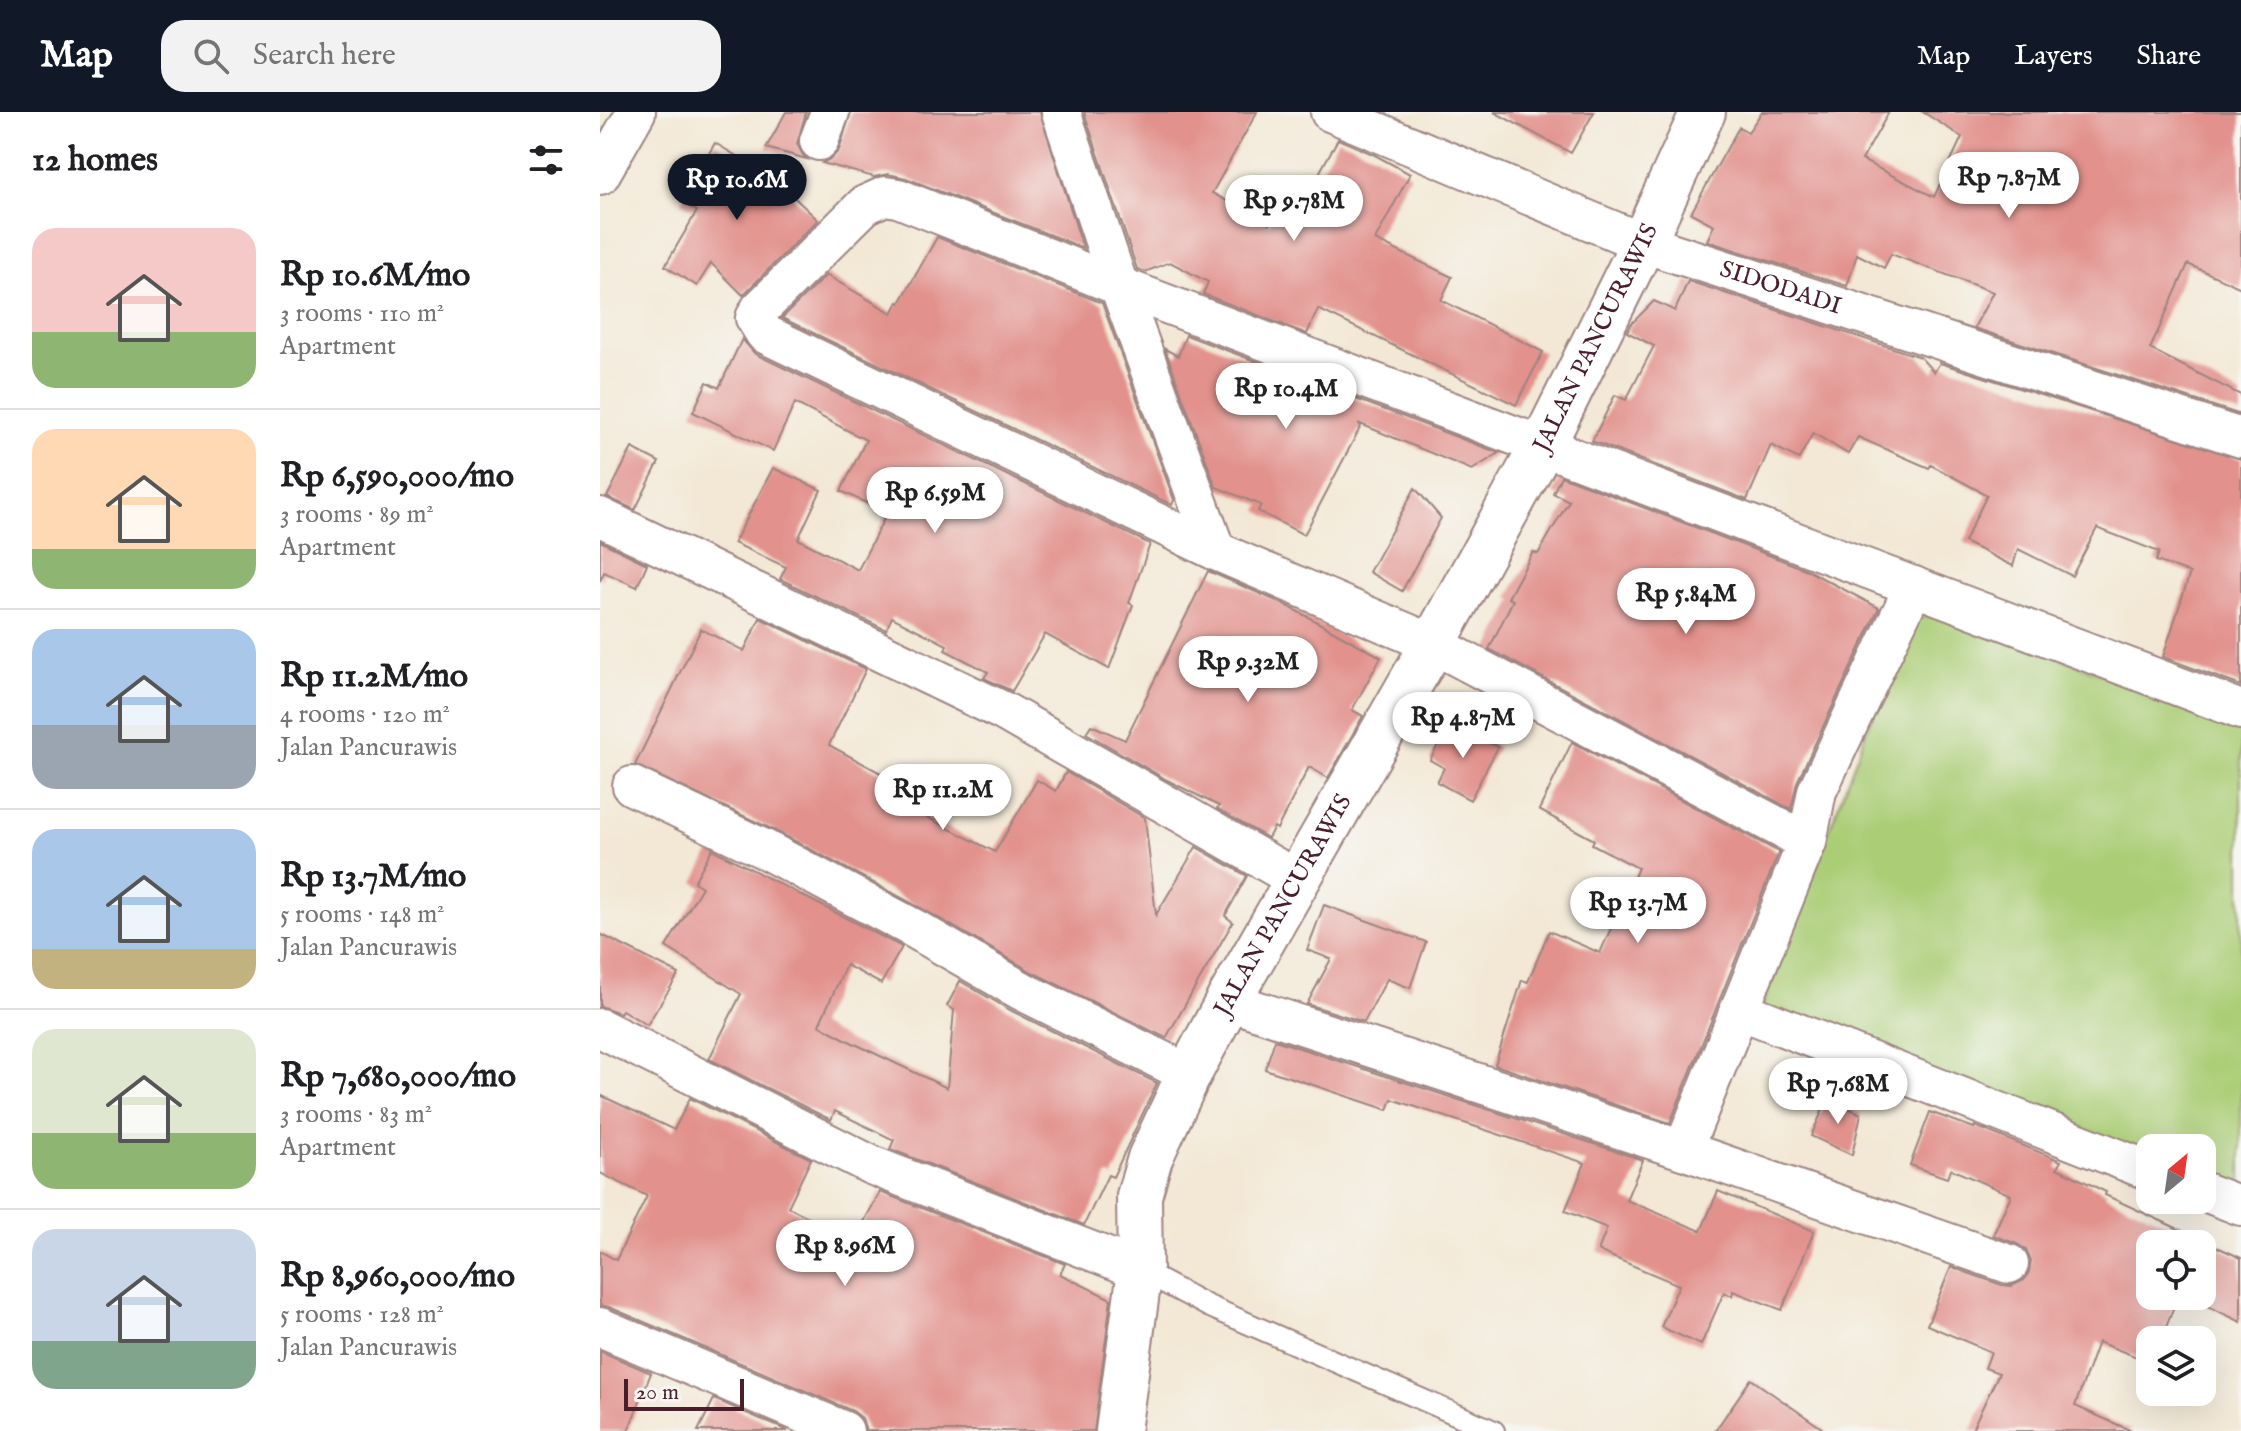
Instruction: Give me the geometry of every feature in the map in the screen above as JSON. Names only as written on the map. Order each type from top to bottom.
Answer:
[{"type":"street","points":[[600,175],[636,112]]},
{"type":"street","points":[[1061,112],[1119,286],[1216,551]]},
{"type":"street","name":"SIDODADI","points":[[1330,112],[1643,243],[2241,438]]},
{"type":"street","name":"JALAN PANCURAWIS","points":[[1118,1431],[1140,1270],[1139,1196],[1150,1158],[1189,1074],[1228,1001],[1542,447],[1643,243],[1703,112]]},
{"type":"street","points":[[1807,842],[1433,644],[1216,551],[765,334],[755,318],[760,309],[865,205],[885,196],[898,198],[1119,286],[2241,710]]},
{"type":"street","points":[[600,517],[1003,711],[1296,879]]},
{"type":"street","points":[[1683,1150],[1807,842],[1817,791],[1914,586]]},
{"type":"street","points":[[632,786],[766,850],[913,928],[1022,991],[1189,1074]]},
{"type":"street","points":[[1228,1001],[1683,1150],[2009,1264]]},
{"type":"street","points":[[1740,1010],[2136,1166]]},
{"type":"street","points":[[600,1028],[677,1064],[871,1165],[1140,1270]]},
{"type":"street","points":[[2216,1196],[2241,1206]]},
{"type":"street","points":[[600,1327],[844,1431]]},
{"type":"lane","points":[[1140,1270],[1208,1306],[1494,1431]]},
{"type":"green space","points":[[1951,615],[2241,729],[2241,1216],[2216,1206],[2216,1134],[2136,1134],[2136,1174],[1756,1024],[1901,639],[1921,617]]},
{"type":"building","points":[[786,112],[806,112],[797,144],[807,159],[766,148]]},
{"type":"building","points":[[851,112],[1040,112],[1083,248],[906,178],[888,174],[874,177],[822,163],[839,150]]},
{"type":"building","points":[[1084,112],[1257,112],[1212,193],[1269,224],[1274,215],[1291,224],[1338,139],[1410,174],[1375,240],[1452,277],[1441,300],[1543,352],[1516,405],[1318,309],[1307,334],[1203,294],[1208,282],[1170,262],[1145,272],[1137,269]]},
{"type":"building","points":[[1494,112],[1594,112],[1571,153]]},
{"type":"building","points":[[1762,112],[1889,112],[1862,160],[1934,197],[1962,137],[1923,112],[2241,112],[2241,288],[2188,264],[2150,349],[2241,395],[2241,415],[1974,328],[1993,292],[1891,254],[1884,268],[1857,254],[1847,286],[1707,241],[1714,225],[1691,213],[1739,127],[1748,132]]},
{"type":"building","points":[[715,143],[755,167],[757,162],[818,220],[743,295],[711,263],[697,286],[665,266],[697,211],[681,202]]},
{"type":"building","points":[[937,237],[1102,303],[1174,500],[1172,505],[782,318],[826,275],[892,313]]},
{"type":"building","points":[[1688,281],[1920,357],[1934,372],[1940,363],[2241,459],[2241,686],[2163,657],[2190,573],[2156,561],[2159,552],[2097,528],[2072,576],[2018,549],[2013,566],[1964,542],[1987,495],[1931,465],[1929,468],[1858,437],[1848,454],[1813,433],[1799,459],[1771,445],[1747,500],[1592,441],[1615,395],[1626,400],[1654,346],[1627,332],[1631,324],[1654,301],[1675,311]]},
{"type":"building","points":[[1186,335],[1499,453],[1472,470],[1358,423],[1361,426],[1304,535],[1258,511],[1261,505],[1216,487],[1165,349],[1178,356]]},
{"type":"building","points":[[742,339],[755,354],[1150,544],[1129,603],[1133,605],[1109,669],[1045,634],[1012,691],[984,678],[988,672],[945,650],[947,645],[892,617],[886,630],[780,579],[786,567],[734,543],[773,468],[821,490],[798,539],[858,570],[887,513],[841,491],[866,440],[795,403],[773,451],[693,412],[707,382],[719,388]]},
{"type":"building","points":[[632,448],[659,462],[635,510],[607,497]]},
{"type":"building","points":[[1561,476],[1805,569],[1879,608],[1797,782],[1791,809],[1489,649],[1513,600],[1508,598],[1533,552],[1538,554],[1569,501],[1553,493]]},
{"type":"building","points":[[1415,488],[1441,518],[1402,591],[1369,572]]},
{"type":"building","points":[[600,541],[647,564],[637,587],[604,572],[600,581]]},
{"type":"building","points":[[1208,571],[1286,605],[1381,657],[1352,710],[1363,716],[1328,778],[1309,767],[1277,829],[1274,827],[1268,838],[1217,809],[1219,806],[1086,733],[1091,725],[1125,740]]},
{"type":"building","points":[[760,618],[866,669],[829,745],[888,777],[879,793],[995,852],[1037,780],[1056,791],[1066,772],[1145,818],[1156,915],[1196,847],[1247,876],[1225,916],[1233,922],[1166,1038],[1032,972],[923,909],[776,831],[635,765],[701,629],[744,651]]},
{"type":"building","points":[[1450,722],[1498,747],[1470,800],[1437,782],[1444,768],[1430,760]]},
{"type":"building","points":[[1572,742],[1779,852],[1670,1123],[1495,1065],[1522,980],[1528,982],[1549,931],[1600,953],[1638,868],[1592,844],[1594,840],[1539,810]]},
{"type":"building","points":[[712,849],[902,947],[881,984],[846,965],[819,1025],[849,1041],[947,1088],[954,1010],[947,1006],[960,981],[1012,1011],[1157,1083],[1113,1177],[1108,1175],[1084,1225],[890,1149],[894,1140],[835,1111],[831,1120],[709,1059],[741,994],[666,947],[702,887],[694,882]]},
{"type":"building","points":[[1324,905],[1426,942],[1410,988],[1387,979],[1364,1022],[1307,1004],[1331,959],[1307,950]]},
{"type":"building","points":[[600,934],[679,974],[647,1025],[622,1010],[620,1013],[600,1006]]},
{"type":"building","points":[[1275,1040],[1643,1160],[1626,1200],[1701,1231],[1718,1191],[1814,1231],[1782,1310],[1733,1291],[1732,1296],[1724,1292],[1701,1345],[1661,1327],[1679,1285],[1598,1251],[1607,1228],[1565,1211],[1585,1163],[1392,1099],[1388,1110],[1265,1069]]},
{"type":"building","points":[[600,1095],[674,1130],[690,1098],[811,1159],[788,1207],[854,1240],[880,1192],[1065,1264],[1060,1274],[1111,1299],[1094,1431],[866,1431],[862,1418],[853,1411],[600,1305],[600,1251],[616,1260],[647,1196],[600,1173]]},
{"type":"building","points":[[1828,1098],[1861,1114],[1852,1155],[1811,1136]]},
{"type":"building","points":[[1930,1112],[1975,1126],[2061,1161],[2057,1168],[2136,1209],[2136,1214],[2146,1214],[2181,1230],[2136,1230],[2136,1310],[2173,1310],[2166,1326],[2136,1326],[2136,1357],[2098,1342],[2075,1406],[2132,1431],[1971,1431],[1999,1373],[1985,1368],[1991,1352],[1927,1325],[1951,1267],[2012,1286],[2024,1280],[2031,1261],[2026,1250],[1993,1235],[2011,1195],[1951,1169],[1947,1178],[1910,1165]]},
{"type":"building","points":[[2216,1246],[2241,1258],[2241,1322],[2216,1310]]},
{"type":"building","points":[[600,1351],[651,1373],[628,1431],[600,1431]]},
{"type":"building","points":[[1751,1379],[1826,1431],[1715,1431]]},
{"type":"building","points":[[714,1399],[788,1431],[698,1431]]}]
